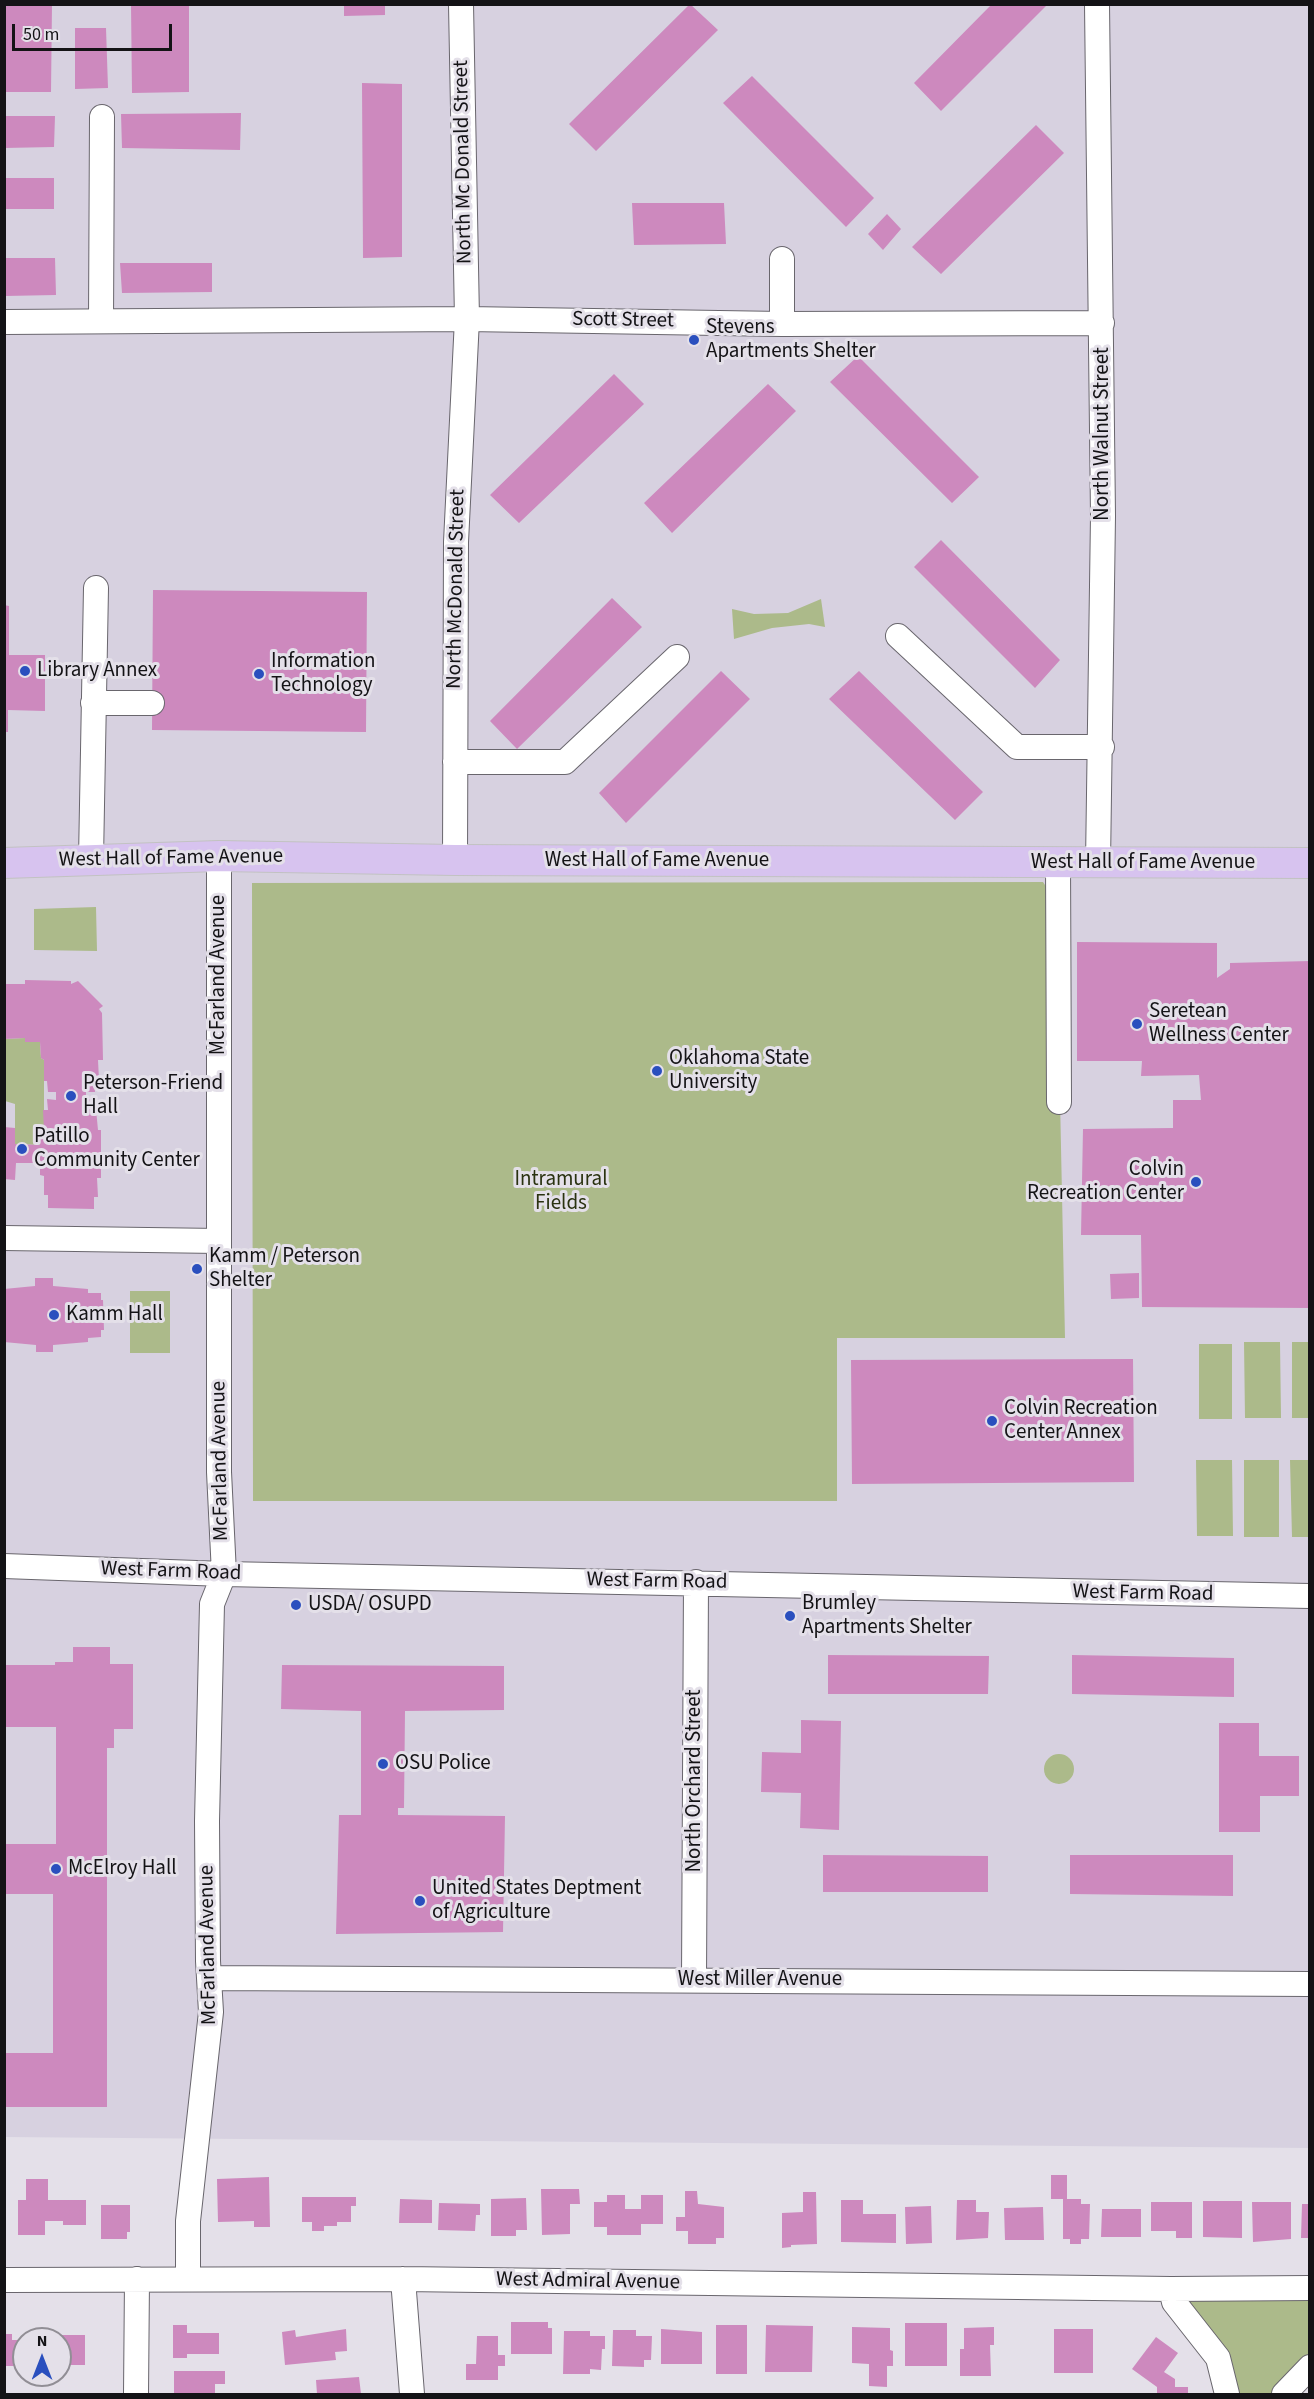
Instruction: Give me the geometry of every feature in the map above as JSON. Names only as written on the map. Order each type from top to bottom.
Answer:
[{"type":"main road","name":"West Hall of Fame Avenue","points":[[4,863],[219,856],[455,860],[1310,863]]},
{"type":"street","name":"North Mc Donald Street","points":[[461,4],[467,319]]},
{"type":"street","name":"North Walnut Street","points":[[1097,4],[1102,323],[1102,747],[1098,863]]},
{"type":"street","points":[[101,321],[102,117]]},
{"type":"street","points":[[782,259],[782,324]]},
{"type":"street","name":"Scott Street","points":[[4,322],[467,319],[782,324],[1102,323]]},
{"type":"street","name":"North McDonald Street","points":[[455,860],[456,542],[467,319]]},
{"type":"street","points":[[91,859],[96,588]]},
{"type":"street","points":[[898,636],[1017,747],[1102,747]]},
{"type":"street","points":[[455,762],[565,762],[677,657]]},
{"type":"street","points":[[93,703],[152,703]]},
{"type":"street","name":"McFarland Avenue","points":[[188,2279],[188,2221],[207,2068],[211,1978],[208,1961],[207,1821],[212,1604],[224,1574],[219,1472],[219,856]]},
{"type":"street","points":[[1058,862],[1059,1102]]},
{"type":"street","points":[[4,1238],[219,1241]]},
{"type":"street","name":"West Farm Road","points":[[4,1566],[224,1574],[1310,1596]]},
{"type":"street","name":"North Orchard Street","points":[[693,1979],[696,1582]]},
{"type":"street","name":"West Miller Avenue","points":[[211,1978],[1310,1984]]},
{"type":"street","points":[[136,2394],[137,2279]]},
{"type":"street","points":[[403,2279],[412,2394]]},
{"type":"street","name":"West Admiral Avenue","points":[[4,2280],[403,2279],[1171,2289],[1310,2288]]},
{"type":"street","points":[[1171,2289],[1174,2302],[1218,2358],[1227,2394]]},
{"type":"street","points":[[1284,2394],[1310,2367]]},
{"type":"shaded area","name":"Oklahoma State University","points":[[5,5],[1309,5],[1309,2148],[5,2137]]},
{"type":"green space","points":[[821,599],[825,627],[809,624],[772,628],[734,639],[732,609],[754,614],[788,613]]},
{"type":"green space","name":"Intramural Fields","points":[[1043,882],[1056,908],[1065,1338],[837,1338],[837,1501],[253,1501],[252,883]]},
{"type":"green space","points":[[96,907],[97,951],[34,950],[34,909]]},
{"type":"green space","points":[[25,1038],[25,1042],[40,1042],[41,1058],[44,1060],[44,1130],[40,1130],[40,1145],[15,1144],[15,1104],[5,1101],[4,1039]]},
{"type":"green space","points":[[130,1291],[170,1291],[170,1353],[130,1353]]},
{"type":"green space","points":[[1244,1342],[1280,1342],[1281,1418],[1245,1418]]},
{"type":"green space","points":[[1292,1342],[1309,1342],[1309,1418],[1292,1418]]},
{"type":"green space","points":[[1199,1344],[1232,1344],[1232,1419],[1199,1419]]},
{"type":"green space","points":[[1196,1460],[1232,1460],[1233,1536],[1197,1536]]},
{"type":"green space","points":[[1244,1460],[1279,1460],[1279,1537],[1244,1537]]},
{"type":"green space","points":[[1290,1460],[1309,1460],[1309,1537],[1292,1537]]},
{"type":"green space","points":[[1059,1754],[1065,1755],[1073,1763],[1073,1775],[1065,1783],[1059,1784],[1053,1783],[1045,1775],[1044,1769],[1045,1763],[1053,1755]]},
{"type":"green space","points":[[1309,2288],[1309,2367],[1284,2394],[1227,2394],[1174,2302]]},
{"type":"building","points":[[4,4],[52,4],[51,92],[4,92]]},
{"type":"building","points":[[131,4],[189,4],[189,92],[132,93]]},
{"type":"building","points":[[344,4],[385,4],[385,15],[344,16]]},
{"type":"building","points":[[690,4],[718,30],[596,151],[569,124]]},
{"type":"building","points":[[992,4],[1048,4],[941,111],[914,83]]},
{"type":"building","points":[[75,28],[106,28],[108,88],[75,89]]},
{"type":"building","points":[[752,76],[874,198],[846,227],[723,103]]},
{"type":"building","points":[[362,83],[402,84],[402,257],[363,258]]},
{"type":"building","points":[[241,113],[240,150],[122,148],[121,114]]},
{"type":"building","points":[[4,116],[55,116],[54,147],[4,148]]},
{"type":"building","points":[[1036,125],[1064,153],[941,274],[912,247]]},
{"type":"building","points":[[4,178],[54,178],[54,209],[4,209]]},
{"type":"building","points":[[632,203],[724,203],[726,244],[634,245]]},
{"type":"building","points":[[887,214],[901,229],[883,250],[868,234]]},
{"type":"building","points":[[5,258],[55,258],[56,295],[5,296]]},
{"type":"building","points":[[120,263],[212,263],[212,292],[122,293]]},
{"type":"building","points":[[858,356],[979,477],[952,503],[830,382]]},
{"type":"building","points":[[614,374],[644,404],[519,523],[490,495]]},
{"type":"building","points":[[768,384],[796,411],[672,533],[644,503]]},
{"type":"building","points":[[941,540],[1060,660],[1035,688],[914,567]]},
{"type":"building","name":"Information Technology","points":[[153,590],[367,592],[366,732],[152,730]]},
{"type":"building","points":[[612,598],[642,627],[517,749],[490,721]]},
{"type":"building","name":"Library Annex","points":[[4,605],[9,606],[9,655],[45,655],[45,711],[8,710],[8,732],[4,732]]},
{"type":"building","points":[[721,671],[750,699],[626,823],[599,793]]},
{"type":"building","points":[[859,671],[983,792],[955,820],[829,699]]},
{"type":"building","name":"Colvin Recreation Center","points":[[1077,942],[1217,943],[1217,978],[1230,969],[1230,963],[1310,961],[1310,1308],[1142,1307],[1141,1235],[1081,1235],[1083,1129],[1173,1128],[1173,1100],[1201,1100],[1199,1075],[1141,1076],[1142,1061],[1077,1061]]},
{"type":"building","name":"Peterson-Friend Hall","points":[[25,980],[71,981],[71,984],[78,981],[103,1006],[99,1009],[102,1013],[103,1060],[98,1060],[99,1080],[94,1080],[95,1092],[86,1092],[86,1099],[95,1099],[98,1130],[101,1130],[101,1178],[97,1178],[98,1197],[94,1197],[94,1209],[48,1208],[48,1195],[44,1195],[44,1176],[40,1175],[40,1163],[16,1163],[15,1180],[4,1179],[4,1127],[15,1128],[15,1144],[40,1145],[40,1130],[44,1130],[43,1110],[48,1110],[47,1099],[56,1100],[56,1092],[48,1092],[47,1081],[44,1081],[44,1060],[41,1058],[40,1042],[25,1042],[25,1038],[4,1039],[6,984],[25,984]]},
{"type":"building","points":[[1139,1273],[1139,1298],[1111,1299],[1110,1274]]},
{"type":"building","name":"Kamm Hall","points":[[35,1278],[53,1278],[53,1286],[88,1289],[88,1293],[101,1293],[104,1330],[101,1330],[101,1337],[88,1338],[88,1342],[53,1345],[53,1352],[36,1352],[36,1345],[4,1342],[4,1289],[35,1286]]},
{"type":"building","name":"Colvin Recreation Center Annex","points":[[1133,1359],[1134,1482],[852,1484],[851,1360]]},
{"type":"building","name":"McElroy Hall","points":[[73,1647],[110,1647],[110,1664],[133,1664],[133,1729],[114,1729],[114,1748],[107,1748],[107,2107],[4,2107],[4,2053],[53,2053],[53,1894],[4,1894],[4,1844],[56,1844],[56,1727],[4,1727],[4,1665],[55,1665],[55,1662],[73,1662]]},
{"type":"building","points":[[828,1655],[989,1656],[988,1694],[828,1694]]},
{"type":"building","points":[[1072,1655],[1234,1658],[1234,1697],[1072,1694]]},
{"type":"building","points":[[282,1665],[504,1666],[504,1710],[405,1711],[404,1808],[398,1808],[398,1815],[505,1816],[503,1932],[336,1934],[339,1815],[361,1815],[361,1711],[281,1709]]},
{"type":"building","points":[[801,1720],[841,1721],[839,1830],[800,1828],[801,1793],[761,1792],[762,1752],[801,1753]]},
{"type":"building","points":[[1219,1723],[1259,1723],[1259,1756],[1299,1756],[1299,1796],[1260,1796],[1260,1832],[1219,1832]]},
{"type":"building","points":[[823,1855],[988,1856],[988,1892],[823,1892]]},
{"type":"building","points":[[1070,1855],[1233,1855],[1233,1896],[1070,1894]]},
{"type":"building","points":[[1051,2175],[1067,2175],[1067,2199],[1081,2199],[1081,2204],[1090,2204],[1089,2239],[1081,2239],[1081,2244],[1070,2244],[1070,2239],[1063,2239],[1063,2199],[1051,2199]]},
{"type":"building","points":[[269,2177],[270,2227],[254,2227],[254,2221],[218,2222],[217,2179]]},
{"type":"building","points":[[26,2179],[48,2179],[48,2200],[86,2200],[86,2225],[63,2225],[63,2221],[45,2221],[45,2235],[18,2235],[18,2200],[26,2200]]},
{"type":"building","points":[[541,2189],[579,2189],[580,2204],[570,2204],[570,2234],[542,2235]]},
{"type":"building","points":[[685,2191],[697,2191],[698,2204],[724,2207],[724,2238],[716,2238],[716,2244],[688,2244],[688,2231],[676,2231],[676,2217],[685,2217]]},
{"type":"building","points":[[803,2192],[816,2192],[817,2244],[791,2245],[791,2247],[782,2248],[782,2213],[803,2212]]},
{"type":"building","points":[[607,2195],[625,2195],[625,2209],[641,2209],[641,2195],[663,2195],[663,2224],[641,2224],[641,2235],[607,2235],[607,2227],[594,2227],[594,2202],[607,2202]]},
{"type":"building","points":[[302,2197],[356,2197],[356,2206],[351,2206],[351,2222],[337,2222],[337,2226],[324,2226],[324,2231],[312,2231],[312,2222],[302,2222]]},
{"type":"building","points":[[526,2198],[527,2230],[516,2230],[516,2236],[491,2236],[491,2199]]},
{"type":"building","points":[[400,2199],[432,2200],[432,2223],[399,2223]]},
{"type":"building","points":[[841,2200],[863,2200],[863,2214],[896,2214],[896,2243],[841,2242]]},
{"type":"building","points":[[957,2200],[976,2200],[976,2212],[989,2212],[988,2238],[956,2240]]},
{"type":"building","points":[[1203,2201],[1242,2201],[1242,2238],[1203,2237]]},
{"type":"building","points":[[1151,2202],[1192,2202],[1192,2238],[1176,2238],[1176,2231],[1151,2231]]},
{"type":"building","points":[[1252,2202],[1291,2202],[1291,2239],[1253,2242]]},
{"type":"building","points":[[439,2203],[480,2204],[480,2215],[476,2215],[475,2231],[438,2230]]},
{"type":"building","points":[[1302,2204],[1310,2204],[1310,2238],[1301,2238]]},
{"type":"building","points":[[101,2205],[130,2205],[130,2232],[127,2232],[127,2239],[101,2239]]},
{"type":"building","points":[[931,2206],[932,2243],[906,2244],[905,2207]]},
{"type":"building","points":[[1043,2207],[1044,2240],[1005,2240],[1004,2208]]},
{"type":"building","points":[[1102,2209],[1141,2209],[1141,2237],[1101,2237]]},
{"type":"building","points":[[511,2322],[548,2322],[548,2328],[552,2328],[552,2354],[511,2354]]},
{"type":"building","points":[[905,2323],[947,2323],[947,2366],[905,2366]]},
{"type":"building","points":[[173,2325],[187,2325],[187,2333],[219,2333],[219,2354],[187,2354],[187,2358],[173,2358]]},
{"type":"building","points":[[716,2325],[747,2325],[747,2374],[716,2374]]},
{"type":"building","points":[[766,2325],[813,2326],[812,2372],[765,2372]]},
{"type":"building","points":[[852,2327],[890,2328],[893,2366],[887,2366],[887,2387],[869,2386],[869,2364],[852,2363]]},
{"type":"building","points":[[994,2327],[994,2345],[990,2345],[991,2376],[960,2376],[960,2349],[964,2349],[964,2328]]},
{"type":"building","points":[[346,2329],[347,2351],[335,2352],[336,2360],[285,2365],[282,2332],[295,2330],[296,2337]]},
{"type":"building","points":[[661,2329],[702,2332],[702,2364],[661,2364]]},
{"type":"building","points":[[1054,2329],[1093,2329],[1093,2373],[1054,2373]]},
{"type":"building","points":[[613,2330],[636,2330],[636,2336],[652,2336],[651,2360],[644,2360],[644,2367],[612,2366]]},
{"type":"building","points":[[564,2331],[590,2331],[590,2336],[605,2336],[601,2370],[590,2369],[590,2374],[563,2374]]},
{"type":"building","points":[[4,2334],[12,2334],[12,2366],[4,2366]]},
{"type":"building","points":[[72,2335],[85,2335],[85,2365],[72,2365]]},
{"type":"building","points":[[477,2336],[498,2336],[498,2355],[505,2355],[505,2366],[498,2366],[498,2380],[466,2380],[466,2364],[476,2364]]},
{"type":"building","points":[[1156,2337],[1178,2353],[1164,2372],[1175,2379],[1175,2387],[1188,2387],[1188,2394],[1157,2394],[1157,2387],[1132,2369]]},
{"type":"building","points":[[174,2371],[225,2371],[225,2384],[215,2384],[215,2394],[174,2394]]},
{"type":"building","points":[[359,2377],[361,2394],[317,2394],[316,2380]]},
{"type":"place","name":"Stevens Apartments Shelter","points":[[694,340]]},
{"type":"place","name":"Library Annex","points":[[25,671]]},
{"type":"place","name":"Information Technology","points":[[259,674]]},
{"type":"place","name":"Seretean Wellness Center","points":[[1137,1024]]},
{"type":"place","name":"Oklahoma State University","points":[[657,1071]]},
{"type":"place","name":"Peterson-Friend Hall","points":[[71,1096]]},
{"type":"place","name":"Patillo Community Center","points":[[22,1149]]},
{"type":"place","name":"Colvin Recreation Center","points":[[1196,1182]]},
{"type":"place","name":"Kamm / Peterson Shelter","points":[[197,1269]]},
{"type":"place","name":"Kamm Hall","points":[[54,1315]]},
{"type":"place","name":"Colvin Recreation Center Annex","points":[[992,1421]]},
{"type":"place","name":"USDA/ OSUPD","points":[[296,1605]]},
{"type":"place","name":"Brumley Apartments Shelter","points":[[790,1616]]},
{"type":"place","name":"OSU Police","points":[[383,1764]]},
{"type":"place","name":"McElroy Hall","points":[[56,1869]]},
{"type":"place","name":"United States Deptment of Agriculture","points":[[420,1901]]}]
